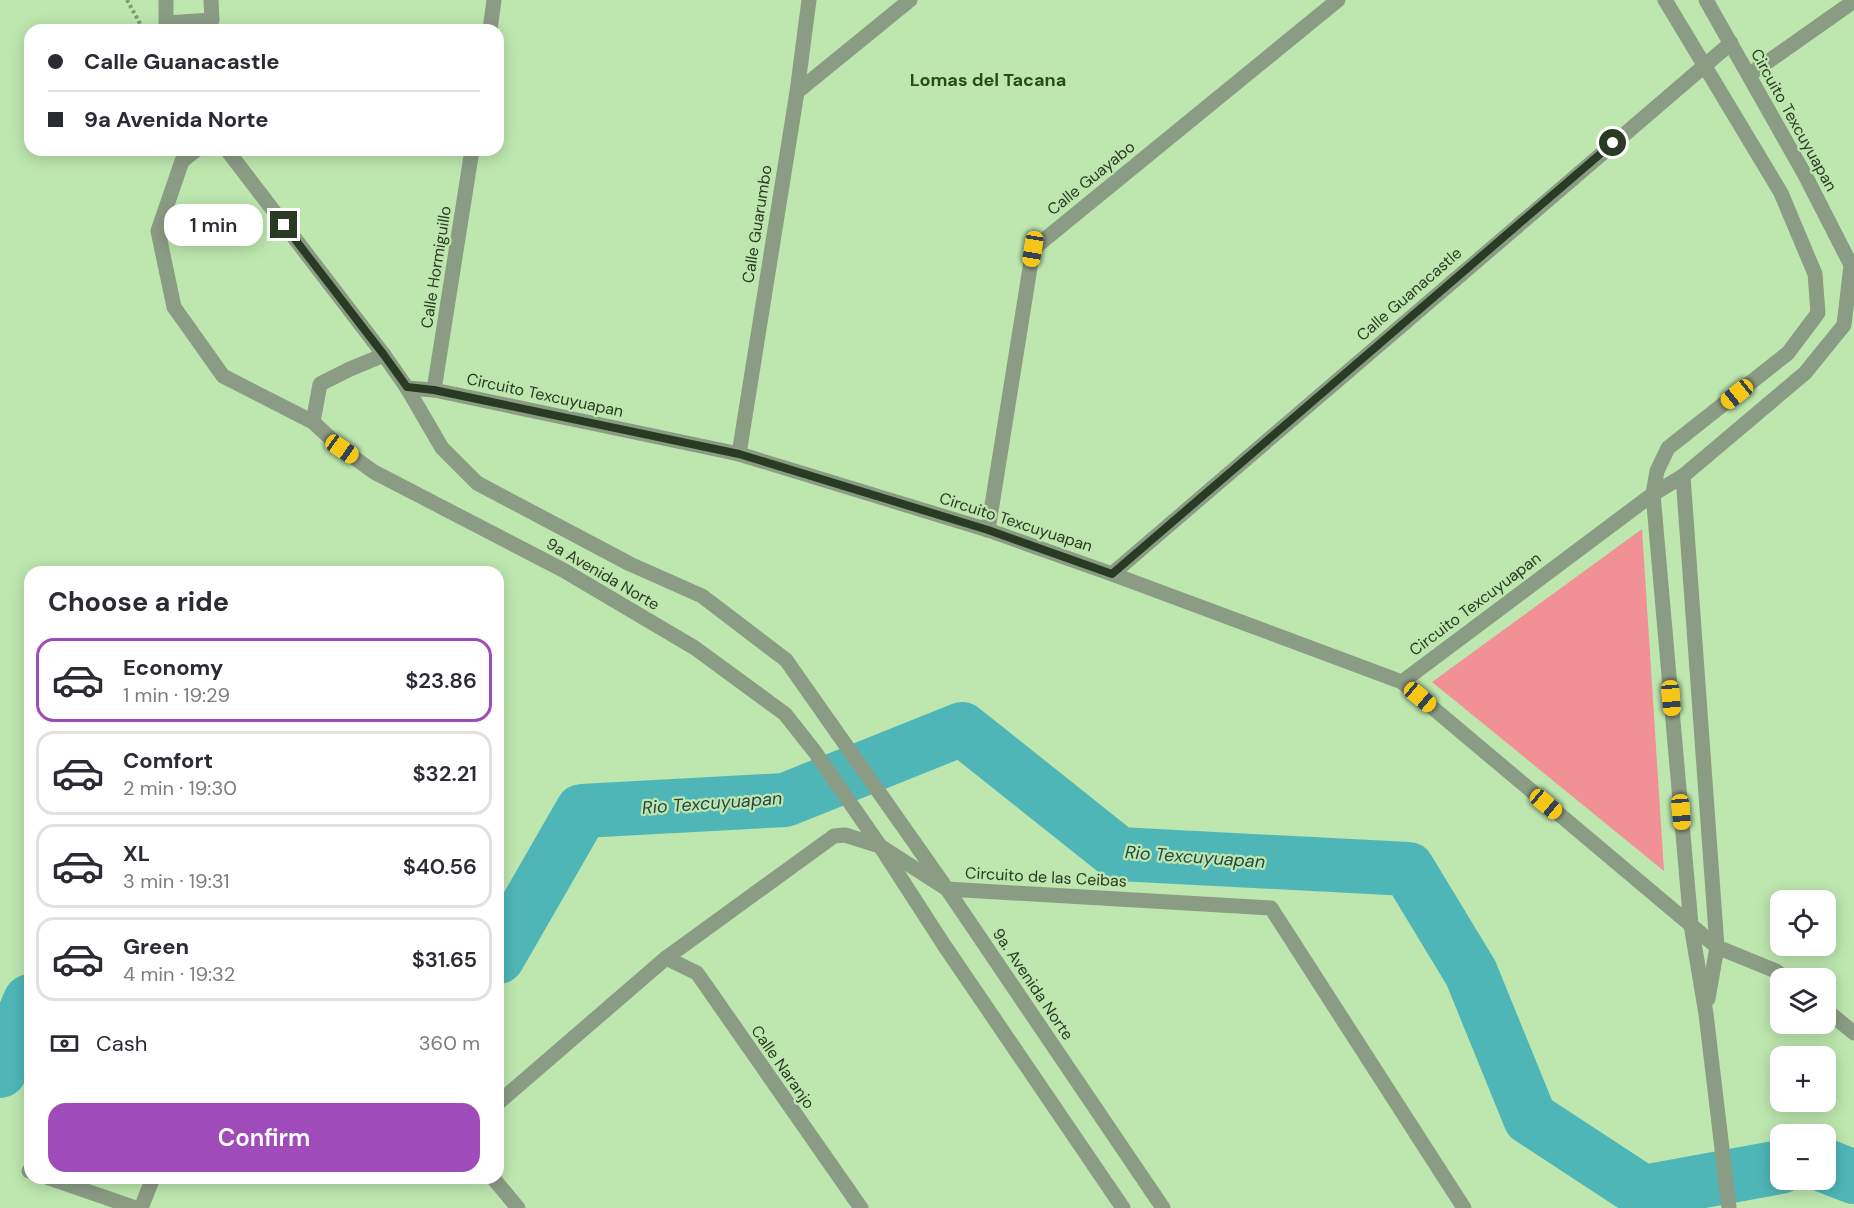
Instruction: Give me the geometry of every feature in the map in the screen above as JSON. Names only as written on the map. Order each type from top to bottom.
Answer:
[{"type":"street","points":[[166,0],[166,23],[212,20],[211,0]]},
{"type":"street","points":[[491,24],[494,0]]},
{"type":"street","name":"Calle Guarumbo","points":[[739,454],[797,92],[809,0]]},
{"type":"street","points":[[797,92],[910,0]]},
{"type":"street","name":"Calle Guayabo","points":[[988,530],[1033,249],[1338,0]]},
{"type":"street","points":[[1665,0],[1781,193],[1815,274],[1818,313],[1788,352],[1668,448],[1657,471],[1653,494],[1691,925],[1706,1014],[1729,1208]]},
{"type":"street","name":"Circuito Texcuyuapan","points":[[407,387],[434,390],[739,454],[988,530],[1402,682],[1653,494],[1683,476],[1805,374],[1844,325],[1852,266],[1805,175],[1706,0]]},
{"type":"street","points":[[1749,75],[1854,1]]},
{"type":"street","name":"Calle Guanacastle","points":[[1112,574],[1731,44]]},
{"type":"street","name":"9a Avenida Norte","points":[[188,156],[182,161],[158,231],[174,307],[223,376],[313,422],[342,449],[374,472],[563,570],[694,648],[785,714],[815,752],[880,846]]},
{"type":"street","name":"9a Avenida Norte","points":[[232,156],[384,355],[407,387],[442,448],[477,483],[630,564],[702,596],[786,660],[872,780]]},
{"type":"street","name":"Calle Hormiguillo","points":[[434,390],[471,156]]},
{"type":"street","points":[[313,422],[320,384],[384,355]]},
{"type":"street","points":[[1683,476],[1717,947],[1706,1014]]},
{"type":"street","points":[[1402,682],[1717,947],[1770,969]]},
{"type":"street","name":"9a. Avenida Norte","points":[[872,780],[1163,1208]]},
{"type":"street","name":"Circuito de las Ceibas","points":[[504,1098],[666,958],[834,836],[845,835],[880,846],[947,889],[1271,908],[1464,1208]]},
{"type":"street","points":[[880,846],[944,945],[1123,1208]]},
{"type":"street","name":"Calle Naranjo","points":[[666,958],[697,973],[861,1208]]},
{"type":"street","points":[[1836,1018],[1854,1033]]},
{"type":"street","points":[[66,1184],[136,1208]]},
{"type":"street","points":[[141,1208],[151,1184]]},
{"type":"street","points":[[498,1184],[518,1208]]},
{"type":"path","points":[[126,0],[140,24]]},
{"type":"shaded area","points":[[1642,529],[1664,871],[1432,682]]},
{"type":"waterway","name":"Rio Texcuyuapan","points":[[504,947],[582,811],[785,800],[962,729],[1119,854],[1408,869],[1471,973],[1530,1118],[1643,1192],[1770,1169]]},
{"type":"waterway","name":"Rio Texcuyuapan","points":[[0,1071],[24,1015]]},
{"type":"waterway","name":"Rio Texcuyuapan","points":[[1836,1170],[1854,1177]]},
{"type":"district","name":"Lomas del Tacana","points":[[988,80]]},
{"type":"route","points":[[284,225],[407,387],[434,390],[739,454],[988,530],[1112,574],[1613,143]]}]
